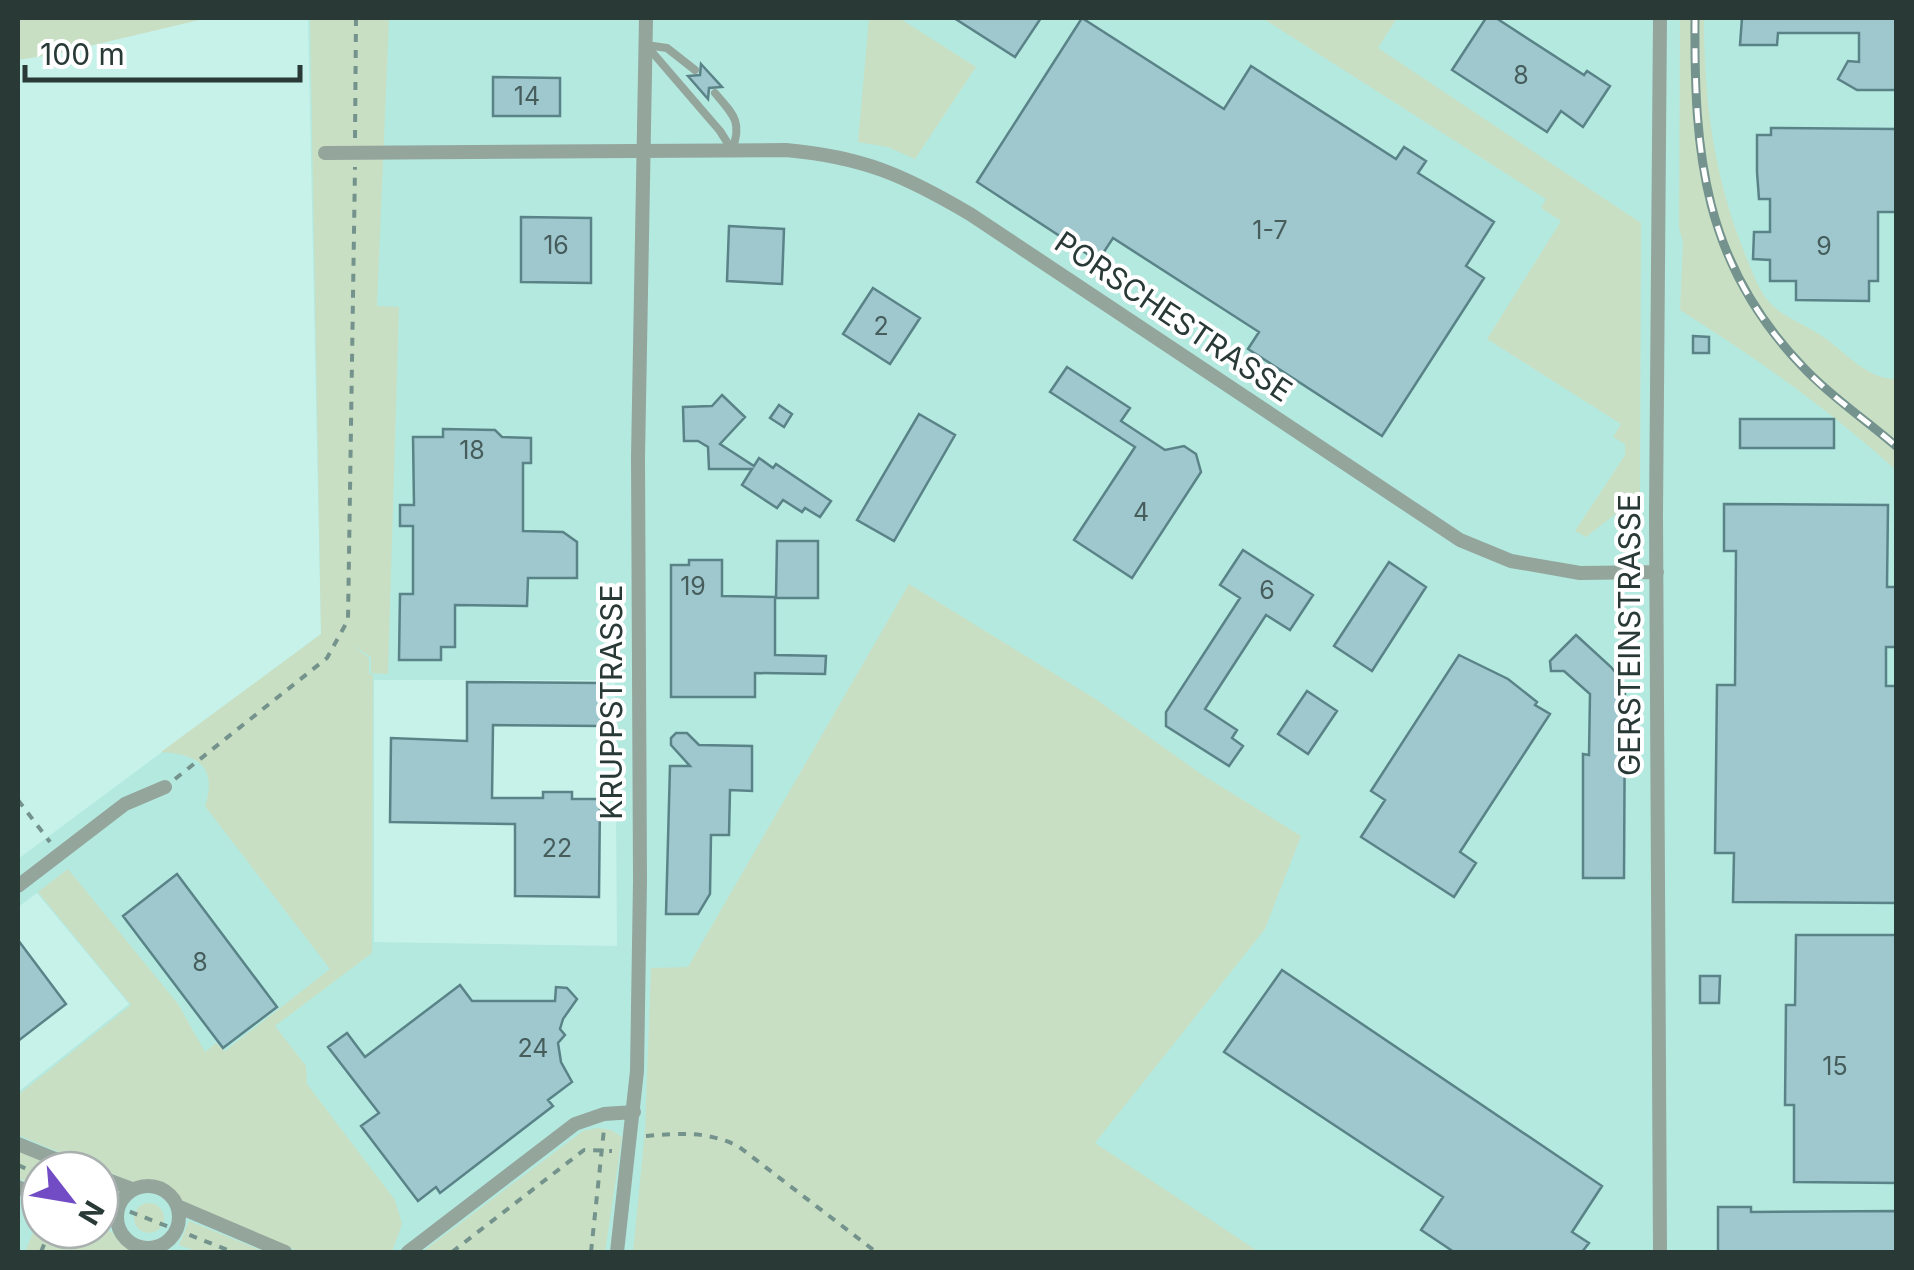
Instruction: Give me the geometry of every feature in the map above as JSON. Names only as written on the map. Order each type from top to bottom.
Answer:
[{"type":"street","name":"KRUPPSTRASSE","points":[[617,1252],[634,1112],[640,882],[638,457],[646,18]]},
{"type":"street","name":"GERSTEINSTRASSE","points":[[1660,18],[1657,572],[1660,1252]]},
{"type":"street","points":[[325,153],[644,150]]},
{"type":"street","name":"PORSCHESTRASSE","points":[[644,150],[786,150],[832,154],[886,169],[934,193],[1460,540],[1511,561],[1580,573],[1657,572]]},
{"type":"street","points":[[18,886],[125,804],[165,788]]},
{"type":"street","points":[[408,1252],[575,1124],[604,1114],[634,1112]]},
{"type":"street","points":[[120,1185],[132,1190]]},
{"type":"street","points":[[120,1205],[140,1186],[159,1188],[178,1206],[286,1252]]},
{"type":"street","points":[[160,1246],[177,1229],[178,1206]]},
{"type":"street","points":[[120,1230],[129,1243],[139,1248],[160,1246],[178,1252]]},
{"type":"lane","points":[[646,45],[667,48],[695,70]]},
{"type":"lane","points":[[646,45],[732,150]]},
{"type":"lane","points":[[715,93],[734,115],[738,134],[732,150]]},
{"type":"path","points":[[165,788],[327,658],[348,620],[356,18]]},
{"type":"path","points":[[18,800],[58,854]]},
{"type":"path","points":[[590,1252],[604,1114]]},
{"type":"path","points":[[632,1138],[691,1132],[716,1136],[738,1146],[876,1252]]},
{"type":"path","points":[[452,1252],[584,1150],[603,1148],[630,1156]]},
{"type":"path","points":[[120,1208],[233,1252]]},
{"type":"shaded area","points":[[308,18],[1896,18],[1896,1252],[18,1252],[18,1092],[129,1004],[37,893],[18,907],[18,859],[321,634]],"holes":[[[374,680],[615,680],[617,946],[374,942]]]},
{"type":"green space","points":[[18,18],[208,18],[18,60]]},
{"type":"green space","points":[[310,18],[389,18],[377,306],[399,307],[388,674],[371,673],[371,657],[351,644],[369,658],[369,674],[373,675],[372,953],[275,1026],[306,1066],[307,1084],[395,1200],[402,1224],[392,1252],[300,1252],[183,1204],[167,1185],[152,1180],[136,1184],[120,1177],[120,1150],[54,1150],[18,1135],[18,1095],[131,1005],[38,892],[68,869],[178,1004],[205,1052],[216,1043],[225,1051],[330,969],[205,806],[209,781],[201,765],[185,756],[161,752],[321,634]]},
{"type":"green space","points":[[869,18],[899,18],[976,67],[915,159],[888,147],[858,142]]},
{"type":"green space","points":[[1262,18],[1397,18],[1378,48],[1641,223],[1640,495],[1586,537],[1575,531],[1625,455],[1625,444],[1613,437],[1621,424],[1487,339],[1561,221],[1541,208],[1546,199]]},
{"type":"green space","points":[[1680,18],[1704,18],[1706,81],[1719,170],[1736,229],[1758,284],[1778,310],[1825,338],[1867,371],[1896,379],[1896,470],[1792,386],[1680,310]]},
{"type":"green space","points":[[909,584],[1097,700],[1201,774],[1301,836],[1265,929],[1095,1143],[1259,1252],[633,1252],[645,1131],[651,968],[688,967]]},
{"type":"green space","points":[[597,1128],[622,1137],[605,1252],[422,1252],[583,1131]]},
{"type":"green space","points":[[149,1203],[160,1207],[164,1218],[160,1229],[149,1233],[138,1229],[134,1218],[138,1207]]},
{"type":"green space","points":[[189,1221],[265,1252],[198,1252],[179,1245]]},
{"type":"green space","points":[[120,1239],[139,1252],[25,1252],[120,1250]]},
{"type":"building","points":[[954,18],[1041,18],[1015,57]]},
{"type":"building","points":[[1082,18],[1224,109],[1251,66],[1396,159],[1404,147],[1426,161],[1418,173],[1494,222],[1466,266],[1484,278],[1382,436],[1248,349],[1259,332],[1113,238],[1098,261],[977,182]]},
{"type":"building","points":[[1486,18],[1496,18],[1584,75],[1587,71],[1610,86],[1583,127],[1561,111],[1547,132],[1452,70]]},
{"type":"building","points":[[1742,18],[1896,18],[1896,90],[1857,90],[1838,79],[1848,61],[1859,62],[1859,33],[1778,33],[1777,45],[1740,45]]},
{"type":"building","points":[[701,64],[722,87],[709,88],[708,99],[688,76],[700,75]]},
{"type":"building","points":[[493,77],[560,78],[560,116],[493,116]]},
{"type":"building","points":[[1771,128],[1896,129],[1896,212],[1878,212],[1878,281],[1869,281],[1869,301],[1796,300],[1796,281],[1770,281],[1770,260],[1753,259],[1754,232],[1770,232],[1770,199],[1759,199],[1757,135],[1771,135]]},
{"type":"building","points":[[521,217],[591,218],[591,283],[521,282]]},
{"type":"building","points":[[729,226],[784,229],[782,284],[727,281]]},
{"type":"building","points":[[873,288],[920,318],[890,364],[843,334]]},
{"type":"building","points":[[1693,336],[1709,337],[1709,353],[1693,353]]},
{"type":"building","points":[[1067,367],[1130,408],[1121,421],[1165,450],[1184,446],[1196,454],[1201,472],[1132,578],[1074,540],[1135,447],[1050,392]]},
{"type":"building","points":[[722,395],[745,417],[720,444],[754,466],[759,458],[773,468],[776,464],[831,501],[820,517],[783,500],[777,508],[742,485],[752,469],[709,469],[708,447],[698,441],[684,441],[683,407],[712,406]]},
{"type":"building","points":[[779,405],[792,414],[784,427],[770,418]]},
{"type":"building","points":[[919,414],[955,435],[894,541],[857,520]]},
{"type":"building","points":[[1740,419],[1834,419],[1834,448],[1740,448]]},
{"type":"building","points":[[443,429],[495,430],[502,437],[531,438],[531,463],[523,463],[523,531],[563,532],[577,542],[577,578],[528,578],[527,606],[455,605],[455,647],[441,647],[441,660],[399,660],[400,594],[413,594],[413,526],[400,526],[400,505],[414,505],[413,437],[443,437]]},
{"type":"building","points":[[1724,504],[1888,505],[1887,587],[1896,587],[1896,647],[1886,647],[1886,686],[1896,686],[1896,903],[1733,902],[1734,853],[1715,853],[1717,685],[1735,685],[1736,551],[1724,551]]},
{"type":"building","points":[[777,541],[818,541],[818,598],[776,598]]},
{"type":"building","points":[[1243,550],[1313,595],[1290,630],[1266,615],[1205,709],[1237,730],[1232,738],[1243,746],[1229,766],[1166,726],[1166,712],[1240,598],[1220,585]]},
{"type":"building","points":[[689,560],[722,560],[722,596],[775,597],[775,655],[826,656],[825,674],[755,673],[755,697],[671,697],[671,565],[689,565]]},
{"type":"building","points":[[1389,562],[1426,587],[1372,671],[1334,646]]},
{"type":"building","points":[[1576,635],[1611,667],[1620,678],[1620,693],[1625,693],[1624,878],[1583,878],[1583,754],[1589,755],[1590,694],[1564,671],[1551,671],[1550,661]]},
{"type":"building","points":[[1459,655],[1508,679],[1550,714],[1460,852],[1476,863],[1454,897],[1361,837],[1385,800],[1371,791]]},
{"type":"building","points":[[467,682],[601,683],[601,726],[493,725],[492,798],[543,798],[543,792],[572,792],[572,799],[600,799],[599,897],[515,896],[515,824],[390,822],[391,738],[467,741]]},
{"type":"building","points":[[1307,691],[1337,711],[1308,754],[1278,734]]},
{"type":"building","points":[[676,733],[687,733],[699,745],[752,746],[752,791],[730,790],[729,835],[711,835],[710,894],[698,914],[666,914],[670,766],[690,766],[671,745]]},
{"type":"building","points":[[177,874],[277,1007],[223,1048],[123,916]]},
{"type":"building","points":[[1796,935],[1896,935],[1896,1183],[1794,1182],[1794,1105],[1785,1105],[1786,1005],[1795,1005]]},
{"type":"building","points":[[18,940],[66,1004],[18,1041]]},
{"type":"building","points":[[1282,970],[1602,1186],[1572,1232],[1589,1243],[1582,1252],[1454,1252],[1421,1230],[1443,1197],[1224,1052]]},
{"type":"building","points":[[1700,976],[1720,976],[1719,1003],[1700,1003]]},
{"type":"building","points":[[460,985],[472,1001],[555,1001],[556,987],[567,988],[577,999],[563,1019],[560,1029],[565,1035],[558,1043],[561,1062],[572,1082],[548,1100],[553,1106],[440,1193],[436,1187],[418,1201],[361,1126],[379,1113],[328,1047],[347,1033],[365,1057]]},
{"type":"building","points":[[1718,1207],[1751,1207],[1751,1212],[1896,1211],[1896,1252],[1718,1252]]},
{"type":"railway","points":[[1695,18],[1702,161],[1711,205],[1744,288],[1770,328],[1803,367],[1896,446]]}]
